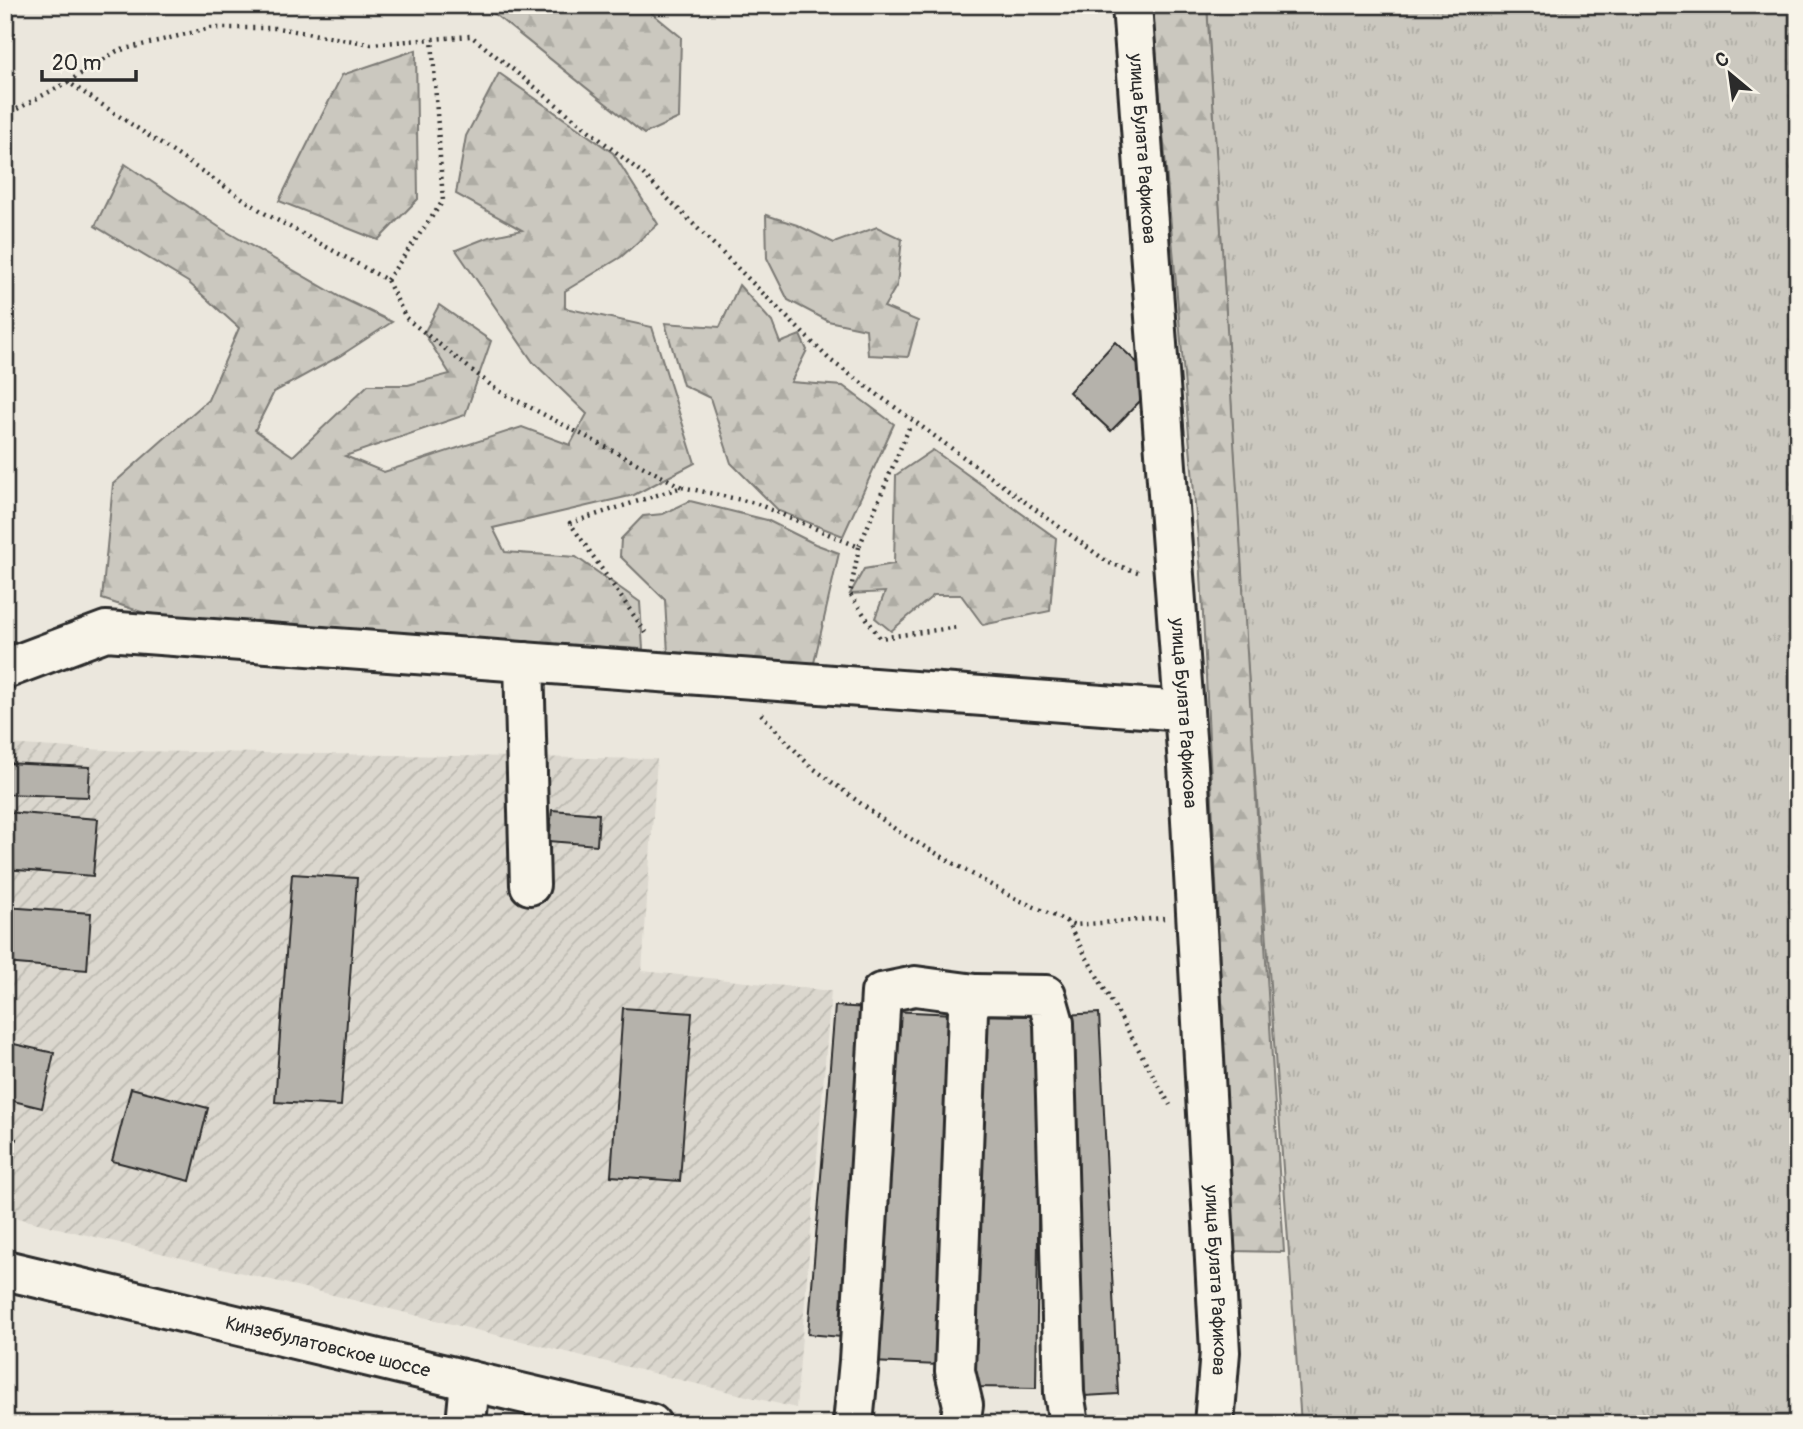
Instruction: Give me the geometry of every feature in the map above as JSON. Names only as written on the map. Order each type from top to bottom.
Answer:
[{"type":"street","name":"улица Булата Рафикова","points":[[1132,5],[1184,710],[1196,916],[1220,1352],[1214,1424]]},
{"type":"street","points":[[5,670],[106,631],[1184,710]]},
{"type":"street","points":[[524,662],[530,885]]},
{"type":"street","points":[[853,1424],[881,993],[915,986],[975,995],[1046,995],[1054,1023],[1063,1393],[1069,1424]]},
{"type":"street","points":[[960,1424],[963,1405],[955,1371],[968,1011],[975,995]]},
{"type":"street","name":"Кинзебулатовское шоссе","points":[[5,1270],[651,1424]]},
{"type":"street","points":[[466,1424],[470,1381]]},
{"type":"path","points":[[5,102],[17,109],[68,82],[117,51],[211,28],[277,28],[372,44],[471,36],[642,173],[830,360],[1109,563],[1175,583]]},
{"type":"path","points":[[387,280],[443,201],[432,39]]},
{"type":"path","points":[[68,82],[266,214],[387,280],[405,318],[497,390],[682,487],[755,503],[859,547]]},
{"type":"path","points":[[909,428],[859,547],[850,594],[880,638],[958,627]]},
{"type":"path","points":[[655,671],[647,633],[570,523],[682,487]]},
{"type":"path","points":[[727,677],[809,765],[899,832],[1012,897],[1075,925],[1196,916]]},
{"type":"path","points":[[1066,921],[1176,1115]]},
{"type":"shaded area","points":[[5,744],[123,751],[657,759],[642,971],[831,991],[796,1408],[5,1215]]},
{"type":"green space","points":[[483,5],[642,5],[681,37],[679,118],[644,134]]},
{"type":"green space","points":[[1152,5],[1207,5],[1284,1252],[1234,1251],[1201,574]]},
{"type":"green space","points":[[1207,5],[1798,5],[1798,1424],[1301,1424],[1246,645]]},
{"type":"green space","points":[[416,50],[418,199],[378,240],[279,201],[342,75]]},
{"type":"green space","points":[[499,73],[613,153],[658,224],[621,257],[565,291],[565,308],[652,327],[695,463],[634,495],[493,528],[505,552],[576,557],[640,602],[643,649],[175,623],[102,599],[113,484],[208,400],[239,328],[188,282],[95,226],[125,164],[222,229],[340,297],[392,322],[340,356],[274,392],[255,430],[293,456],[368,385],[408,385],[450,374],[424,333],[439,305],[491,341],[465,415],[345,456],[384,472],[522,427],[570,445],[587,414],[533,362],[456,250],[489,237],[522,230],[456,194],[466,136]]},
{"type":"green space","points":[[766,215],[797,225],[834,243],[877,227],[902,239],[897,285],[884,307],[918,321],[908,357],[868,355],[866,329],[828,321],[788,300],[767,258]]},
{"type":"green space","points":[[739,285],[772,322],[780,343],[800,335],[807,350],[791,382],[843,386],[894,424],[843,536],[779,511],[731,463],[710,398],[683,385],[665,323],[720,327]]},
{"type":"green space","points":[[933,450],[1056,538],[1050,611],[983,625],[961,595],[934,595],[891,631],[875,618],[885,592],[850,594],[864,569],[894,564],[896,475]]},
{"type":"green space","points":[[690,501],[767,520],[839,553],[814,663],[668,654],[665,600],[620,556],[621,539],[643,516],[663,514]]},
{"type":"building","points":[[5,146],[11,147],[5,232]]},
{"type":"building","points":[[1115,342],[1146,371],[1143,398],[1111,431],[1069,392]]},
{"type":"building","points":[[5,763],[90,767],[88,797],[5,794]]},
{"type":"building","points":[[552,810],[599,814],[597,845],[549,841]]},
{"type":"building","points":[[5,812],[98,819],[93,876],[5,869]]},
{"type":"building","points":[[292,874],[357,878],[341,1106],[275,1102]]},
{"type":"building","points":[[5,907],[91,913],[87,970],[5,963]]},
{"type":"building","points":[[835,1006],[868,1008],[841,1337],[808,1334]]},
{"type":"building","points":[[623,1008],[692,1013],[680,1181],[611,1176]]},
{"type":"building","points":[[890,1011],[956,1014],[938,1365],[872,1362]]},
{"type":"building","points":[[1099,1013],[1118,1394],[1085,1396],[1064,1015]]},
{"type":"building","points":[[979,1015],[1041,1016],[1036,1388],[974,1387]]},
{"type":"building","points":[[5,1042],[54,1053],[42,1108],[5,1099]]},
{"type":"building","points":[[131,1088],[208,1108],[190,1181],[112,1161]]},
{"type":"building","points":[[5,1137],[16,1139],[5,1183]]}]
